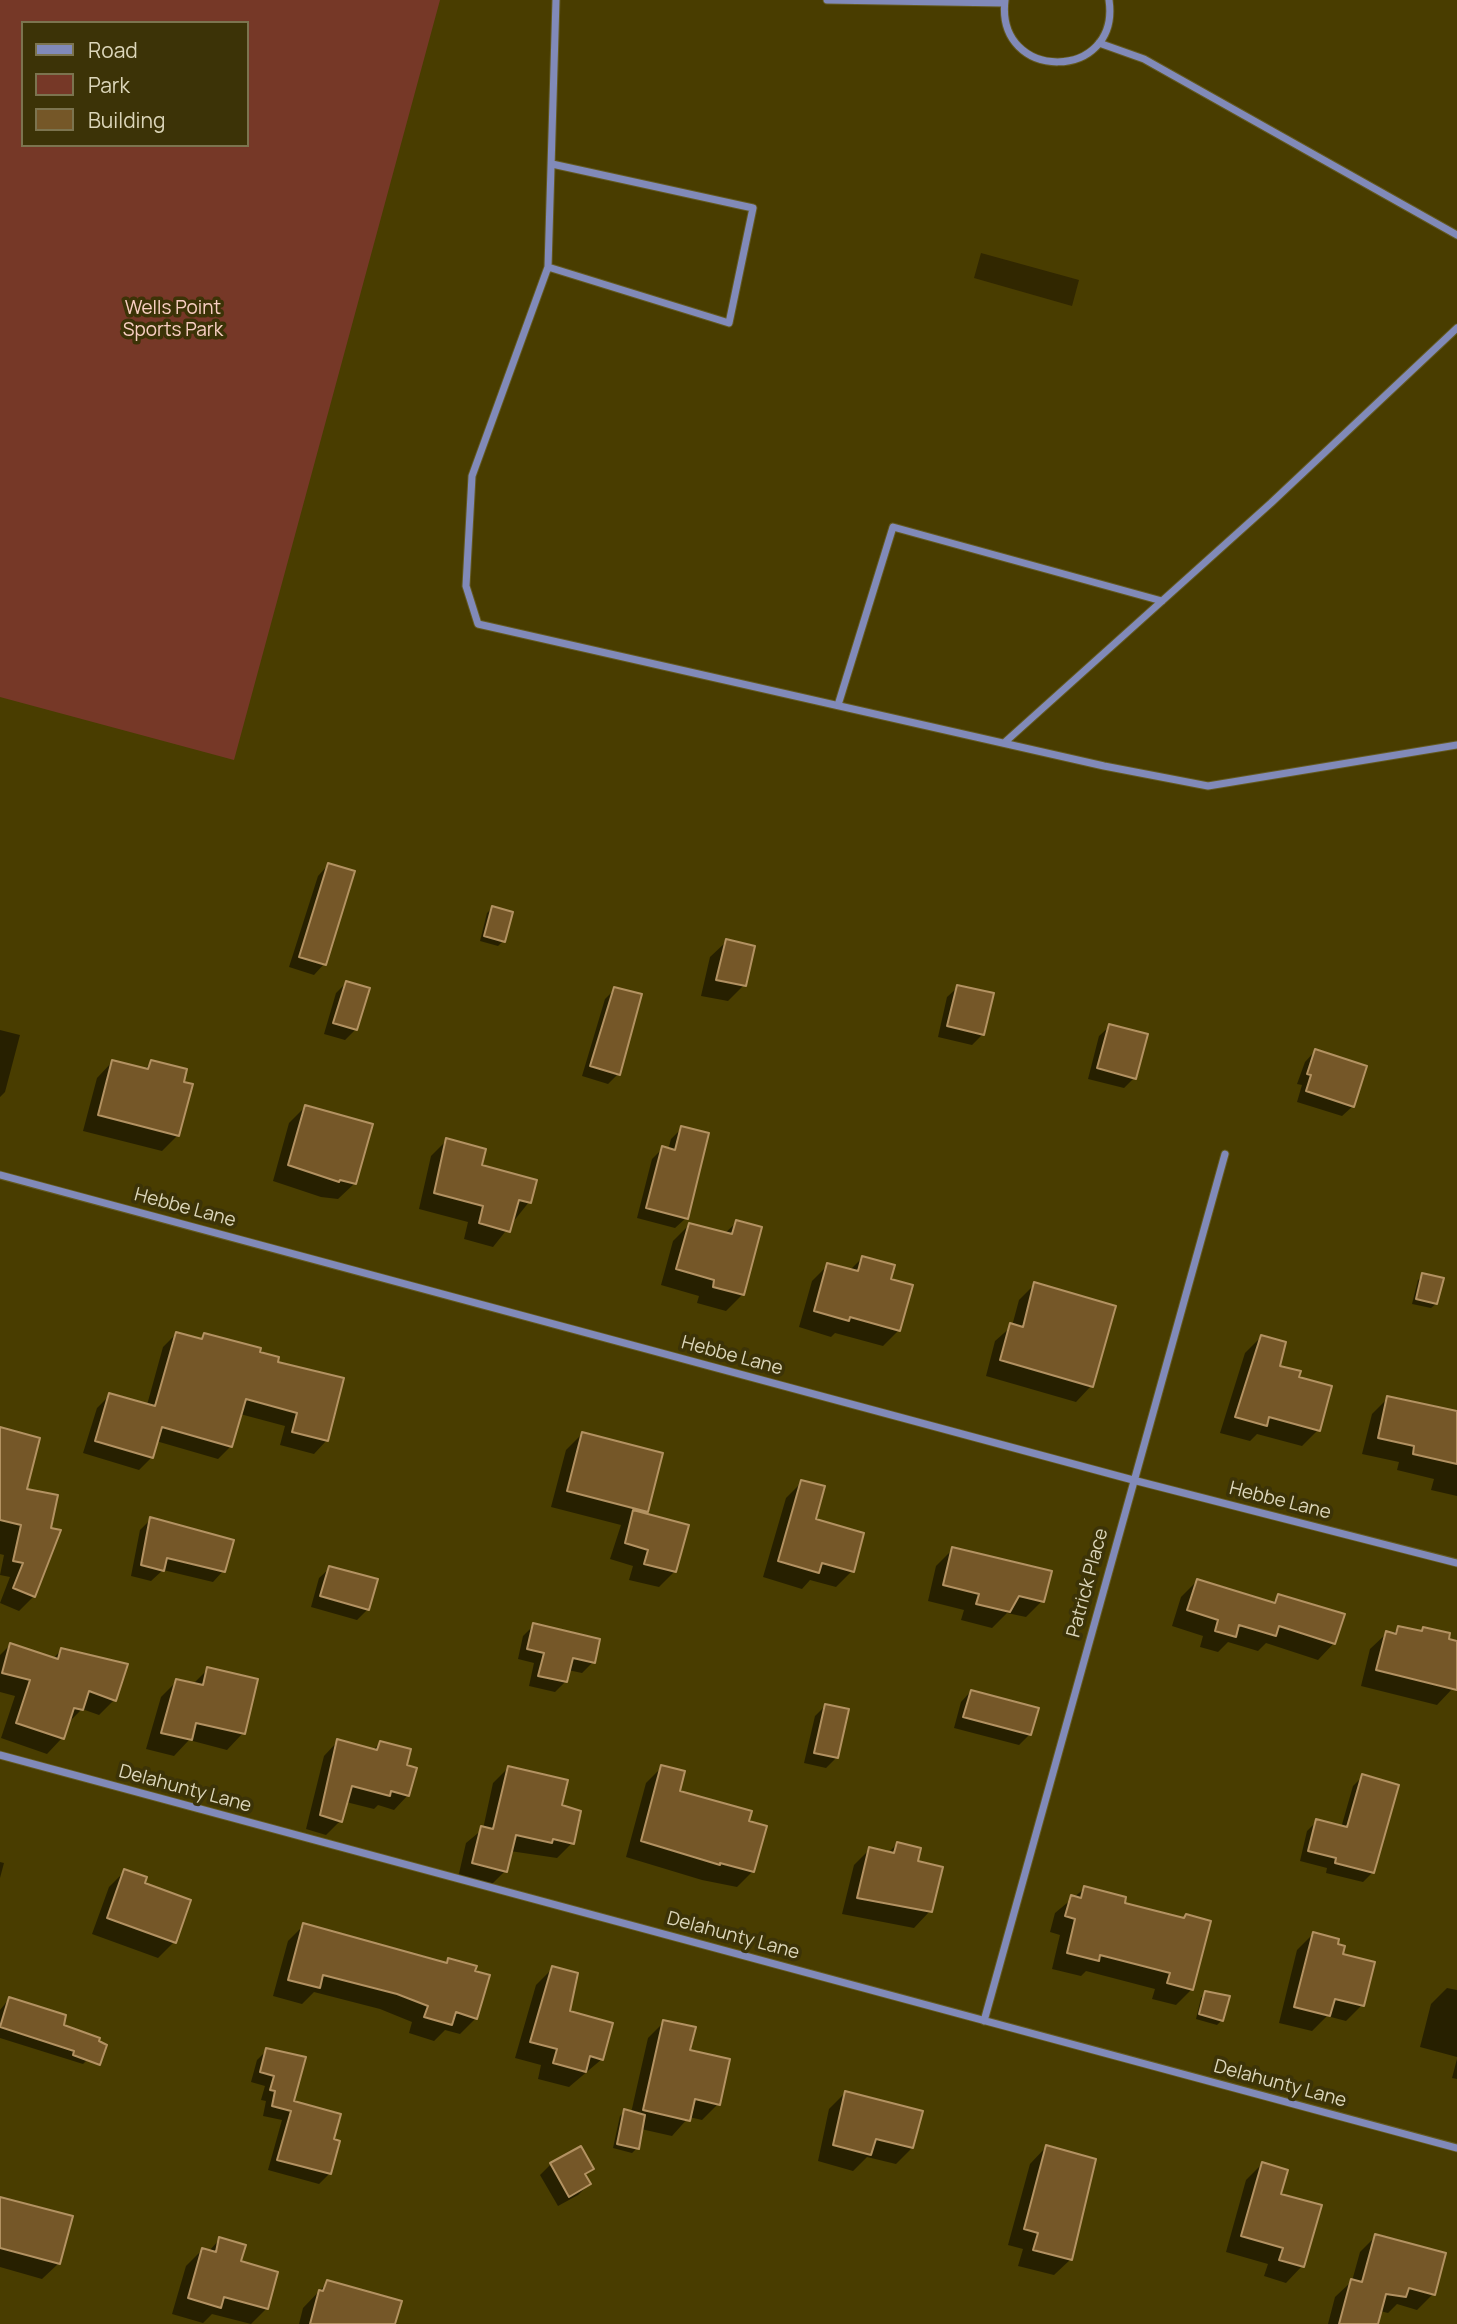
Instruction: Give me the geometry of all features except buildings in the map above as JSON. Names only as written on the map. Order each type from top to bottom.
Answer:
[{"type":"street","points":[[556,0],[548,267],[472,476],[466,586],[478,624],[1004,743],[1208,786],[1457,745]]},
{"type":"street","points":[[827,0],[1004,1],[1004,20],[1010,37],[1022,50],[1036,59],[1053,63],[1070,62],[1099,43],[1108,27],[1109,0]]},
{"type":"street","points":[[1099,43],[1144,59],[1457,235]]},
{"type":"street","points":[[548,267],[729,323],[753,208],[552,164]]},
{"type":"street","points":[[1004,743],[1457,328]]},
{"type":"street","points":[[838,705],[893,527],[1161,601]]},
{"type":"street","name":"Patrick Place","points":[[984,2021],[1225,1154]]},
{"type":"street","name":"Hebbe Lane","points":[[0,1175],[1133,1480],[1457,1563]]},
{"type":"street","name":"Delahunty Lane","points":[[0,1755],[1457,2148]]},
{"type":"green space","name":"Wells Point Sports Park","points":[[0,0],[440,0],[234,760],[0,697]]},
{"type":"shaded area","points":[[981,253],[1079,280],[1072,306],[974,278]]}]
